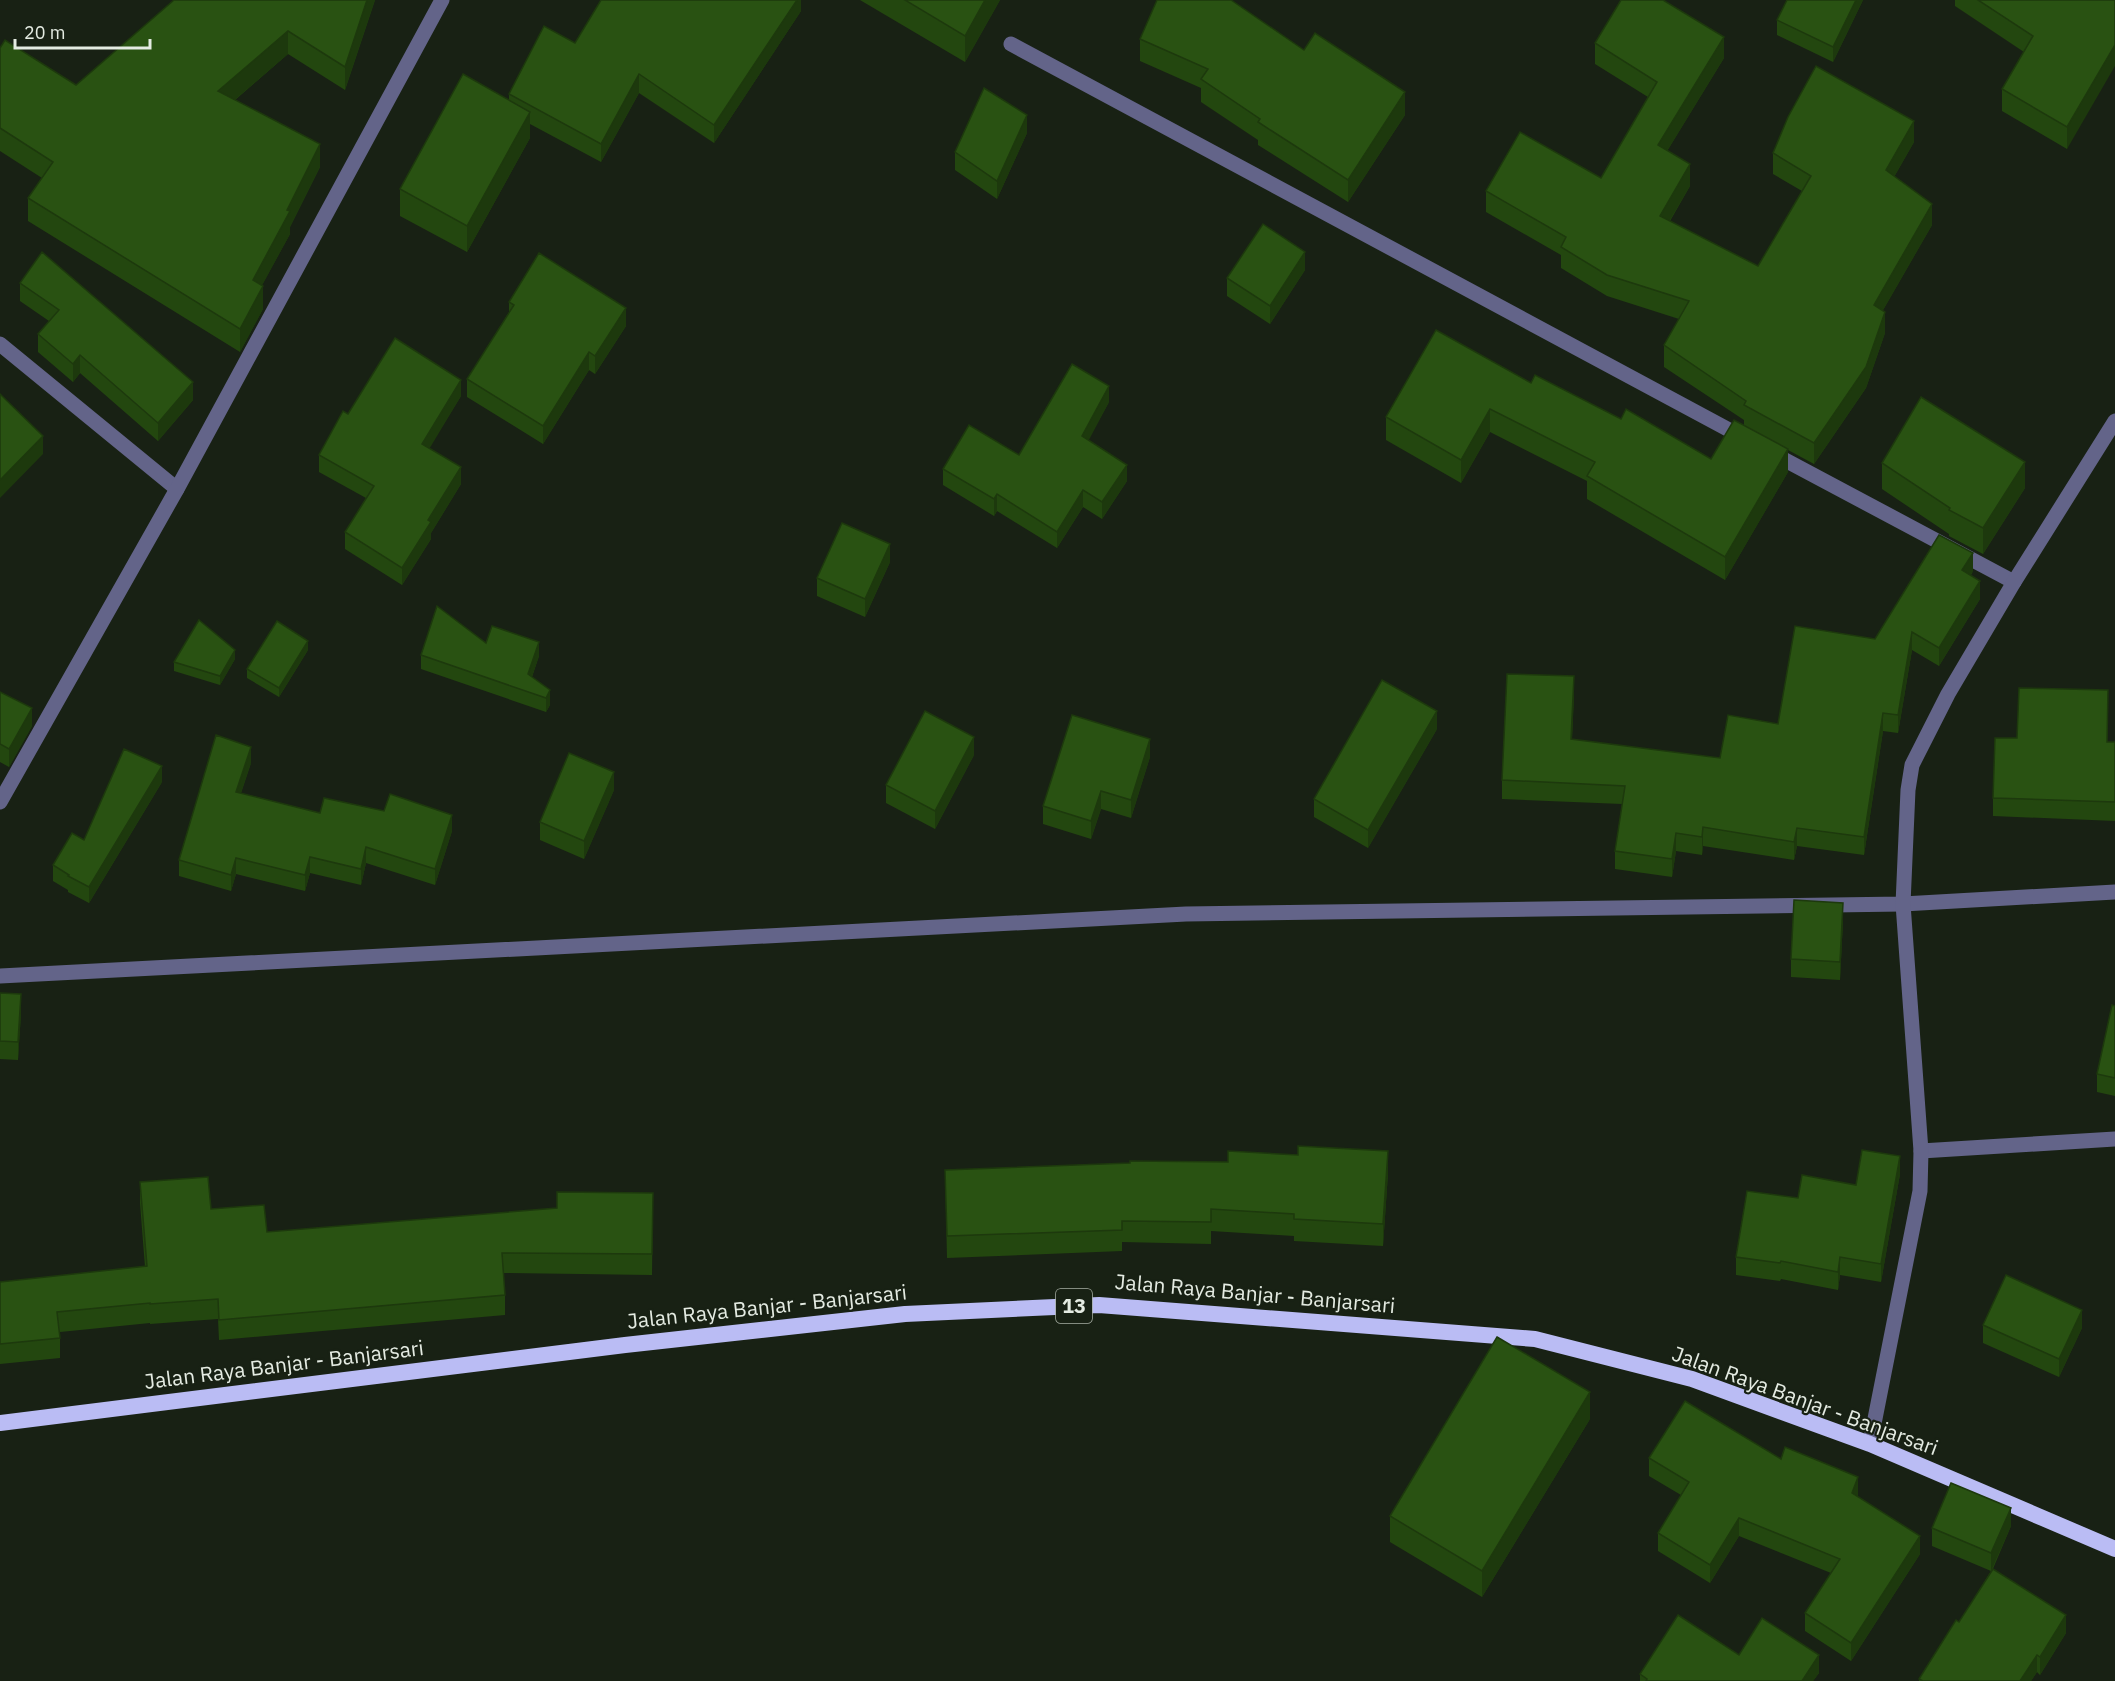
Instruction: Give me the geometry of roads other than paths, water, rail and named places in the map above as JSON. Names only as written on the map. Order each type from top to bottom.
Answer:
[{"type":"highway","name":"Jalan Raya Banjar - Banjarsari","points":[[0,1423],[625,1345],[905,1314],[1099,1305],[1535,1339],[1692,1379],[1870,1444],[2115,1549]]},
{"type":"street","points":[[0,802],[177,489],[442,0]]},
{"type":"street","points":[[1011,44],[2014,582]]},
{"type":"street","points":[[0,344],[177,489]]},
{"type":"street","points":[[1870,1444],[1920,1191],[1921,1151],[1903,904],[1908,790],[1912,765],[1948,694],[2014,582],[2115,421]]},
{"type":"street","points":[[0,976],[1186,914],[1903,904],[2115,892]]},
{"type":"street","points":[[1921,1151],[2115,1139]]}]
